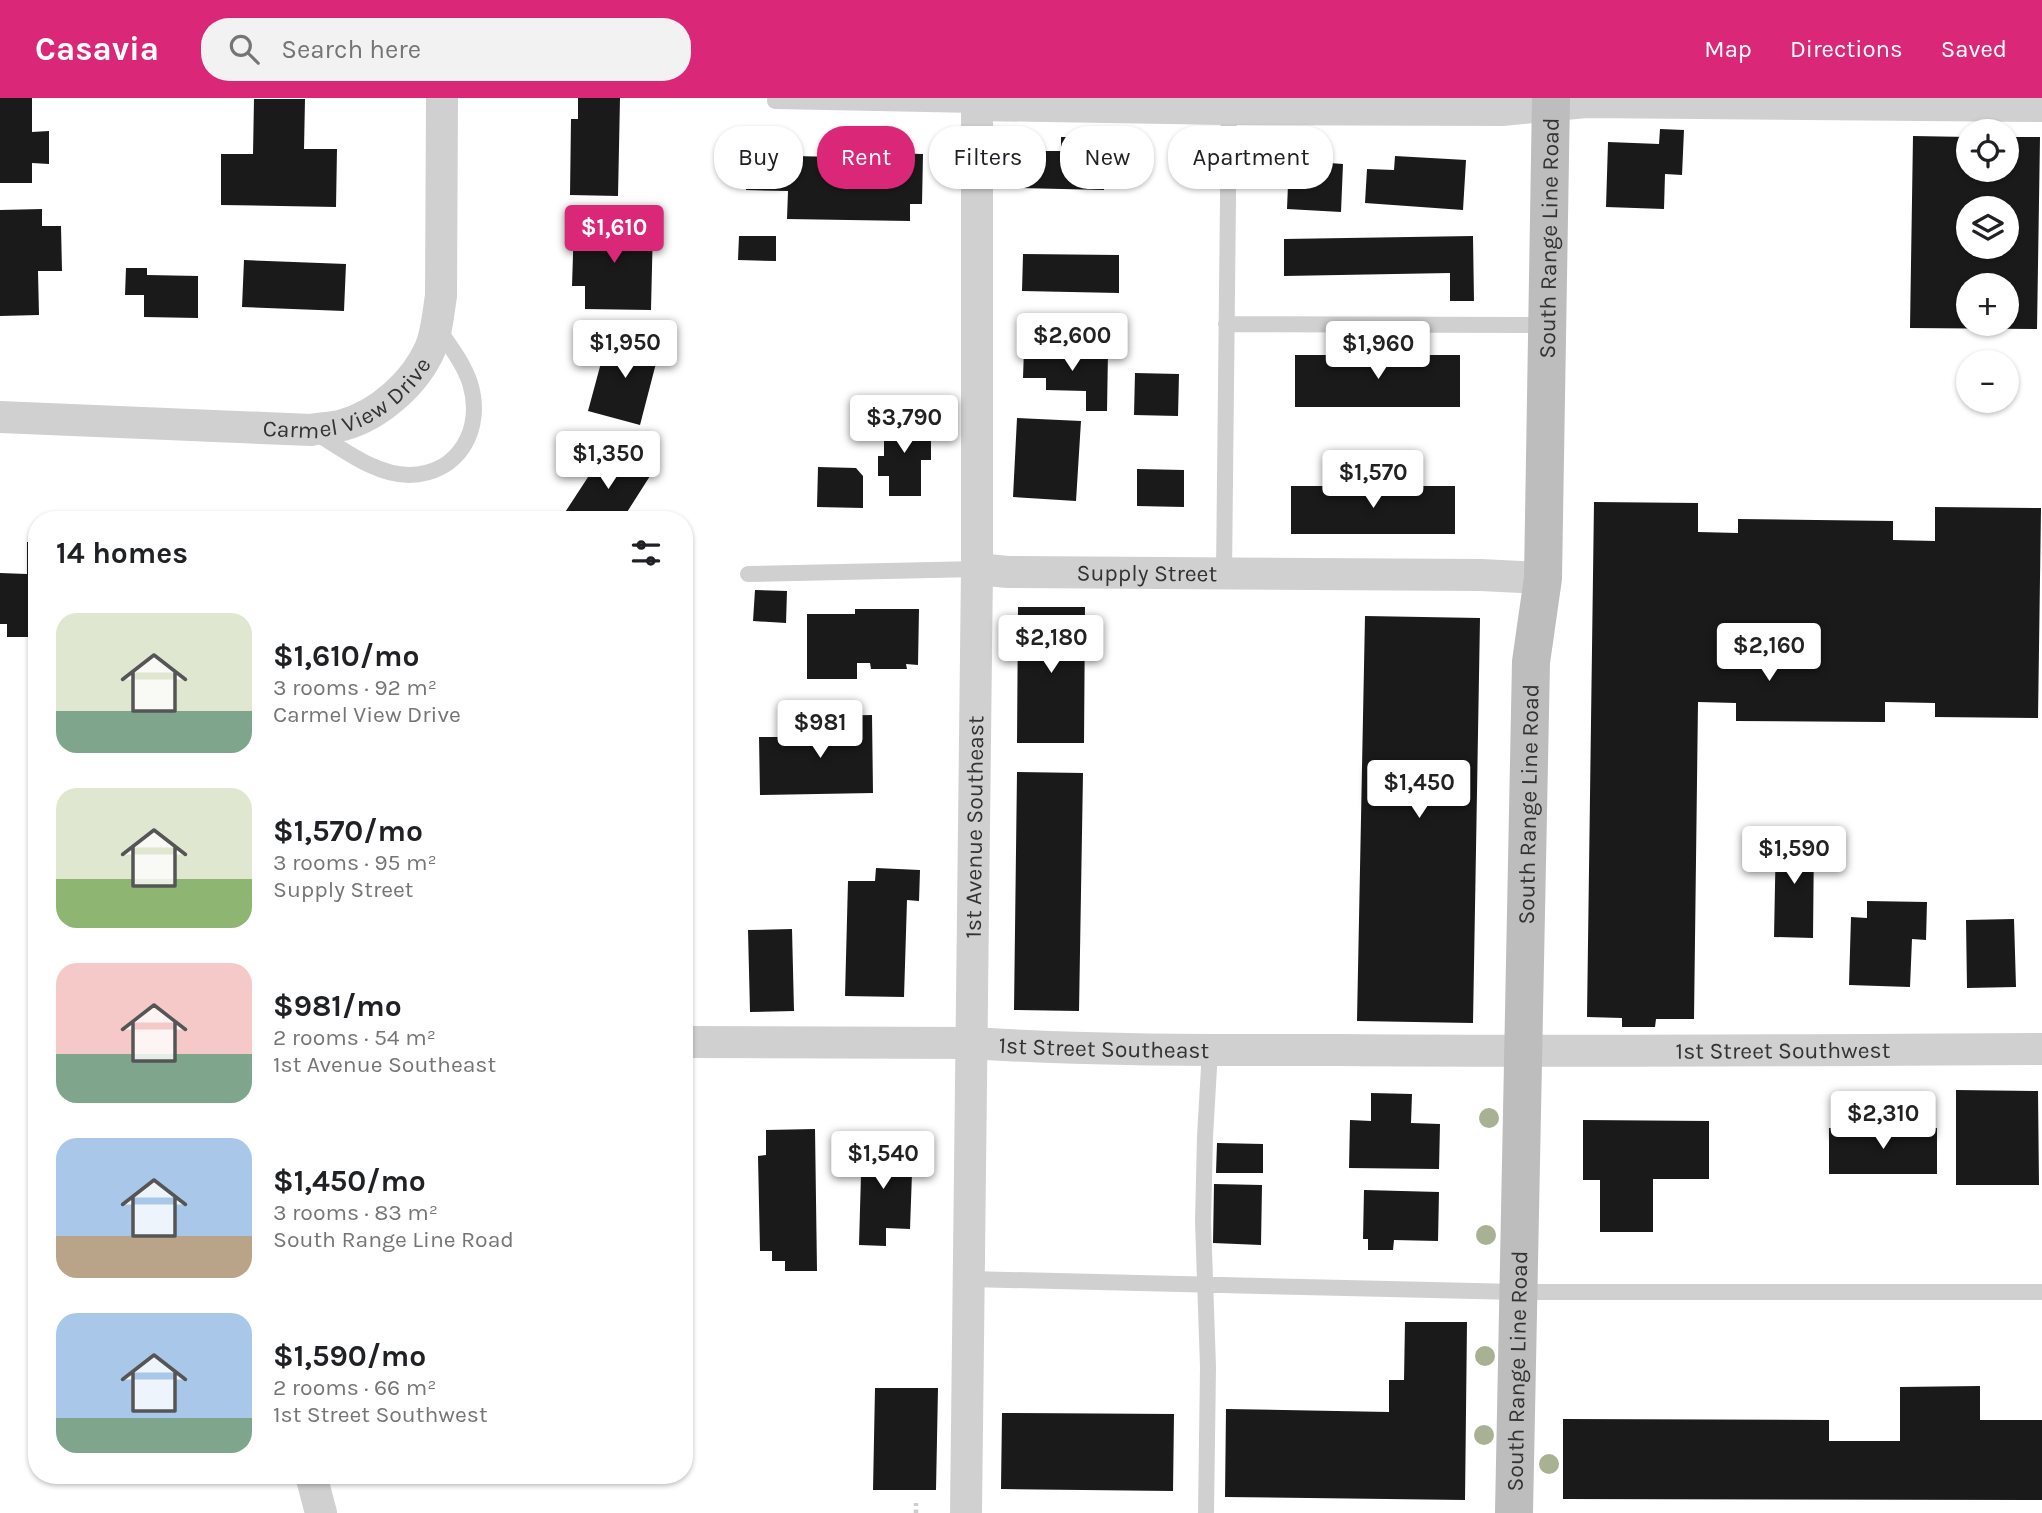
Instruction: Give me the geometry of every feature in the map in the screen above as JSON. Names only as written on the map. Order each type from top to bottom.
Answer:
[{"type":"main road","name":"South Range Line Road","points":[[1514,1513],[1531,662],[1543,578],[1551,102]]},
{"type":"street","name":"Carmel View Drive","points":[[0,417],[311,430],[343,425],[368,415],[398,393],[417,371],[430,350],[437,327],[441,296],[442,98]]},
{"type":"street","points":[[977,101],[1229,103],[1503,110],[1551,102],[2042,106]]},
{"type":"street","name":"1st Avenue Southeast","points":[[966,1513],[977,569],[977,101]]},
{"type":"street","name":"Supply Street","points":[[977,569],[1008,572],[1481,575],[1543,578]]},
{"type":"street","name":"1st Street Southeast","points":[[693,1042],[971,1043],[1210,1050],[1523,1052]]},
{"type":"street","name":"1st Street Southwest","points":[[1523,1052],[2042,1049]]},
{"type":"street","points":[[313,1484],[321,1513]]},
{"type":"lane","points":[[775,101],[977,101]]},
{"type":"lane","points":[[1224,573],[1229,103]]},
{"type":"lane","points":[[1226,324],[1548,325]]},
{"type":"lane","points":[[311,430],[380,469],[409,475],[437,469],[460,453],[472,431],[474,409],[471,385],[463,365],[437,327]]},
{"type":"lane","name":"Supply Street","points":[[748,574],[977,569]]},
{"type":"lane","points":[[1206,1513],[1208,1367],[1204,1286],[1205,1138],[1210,1050]]},
{"type":"lane","points":[[969,1279],[1518,1292],[2042,1292]]},
{"type":"path","points":[[916,1503],[916,1513]]},
{"type":"building","points":[[0,98],[32,98],[32,132],[49,131],[49,164],[32,163],[32,183],[0,183]]},
{"type":"building","points":[[578,98],[620,98],[618,196],[570,195],[571,119],[578,119]]},
{"type":"building","points":[[254,99],[305,99],[304,149],[337,149],[336,207],[221,205],[221,154],[253,154]]},
{"type":"building","points":[[1660,129],[1684,130],[1682,175],[1665,174],[1664,209],[1606,207],[1608,142],[1659,144]]},
{"type":"building","points":[[1913,136],[1956,137],[1956,182],[2019,182],[2019,137],[2040,137],[2037,329],[2019,329],[2019,273],[1956,273],[1956,328],[1910,328]]},
{"type":"building","points":[[1046,151],[1060,151],[1060,189],[1046,189]]},
{"type":"building","points":[[915,154],[923,154],[922,204],[910,204],[910,221],[787,219],[788,191],[746,190],[803,189],[803,156],[817,157],[817,189],[915,189]]},
{"type":"building","points":[[1395,156],[1466,160],[1463,210],[1365,203],[1367,169],[1394,170]]},
{"type":"building","points":[[1333,163],[1343,164],[1341,212],[1287,209],[1288,189],[1333,189]]},
{"type":"building","points":[[42,209],[42,226],[61,226],[62,271],[38,271],[39,315],[0,316],[0,210]]},
{"type":"building","points":[[574,223],[653,225],[651,310],[585,309],[585,286],[572,286]]},
{"type":"building","points":[[739,236],[776,236],[776,261],[738,260]]},
{"type":"building","points":[[1473,236],[1474,301],[1450,301],[1450,273],[1284,276],[1284,239]]},
{"type":"building","points":[[1023,254],[1119,255],[1119,293],[1022,291]]},
{"type":"building","points":[[244,260],[346,264],[344,311],[242,307]]},
{"type":"building","points":[[126,268],[147,268],[147,275],[198,276],[198,318],[144,317],[144,295],[125,295]]},
{"type":"building","points":[[626,335],[661,344],[640,425],[588,411],[605,348],[621,353]]},
{"type":"building","points":[[1024,349],[1108,351],[1107,411],[1086,411],[1086,391],[1046,390],[1046,378],[1023,378]]},
{"type":"building","points":[[1295,355],[1460,355],[1460,407],[1295,407]]},
{"type":"building","points":[[1135,373],[1179,374],[1178,416],[1134,415]]},
{"type":"building","points":[[884,417],[924,417],[924,441],[931,441],[931,460],[921,460],[921,496],[889,496],[889,476],[878,476],[878,456],[884,456]]},
{"type":"building","points":[[1017,418],[1081,421],[1076,501],[1013,497]]},
{"type":"building","points":[[607,448],[650,476],[628,511],[566,511]]},
{"type":"building","points":[[818,467],[856,468],[863,476],[863,508],[817,507]]},
{"type":"building","points":[[1137,469],[1184,470],[1184,507],[1137,506]]},
{"type":"building","points":[[1291,486],[1455,486],[1455,534],[1291,534]]},
{"type":"building","points":[[1594,502],[1698,503],[1698,532],[1738,533],[1738,519],[1893,521],[1893,540],[1935,541],[1935,507],[2041,508],[2038,718],[1935,717],[1935,703],[1885,702],[1885,722],[1736,721],[1736,703],[1698,702],[1694,1019],[1656,1019],[1655,1027],[1622,1027],[1622,1018],[1587,1017]]},
{"type":"building","points":[[28,542],[28,637],[7,637],[7,624],[0,624],[0,573],[27,574]]},
{"type":"building","points":[[755,590],[787,591],[786,623],[753,621]]},
{"type":"building","points":[[1018,607],[1085,607],[1084,743],[1017,743]]},
{"type":"building","points":[[855,609],[919,609],[918,665],[906,664],[907,669],[871,669],[870,663],[857,663],[857,679],[807,679],[807,614],[855,614]]},
{"type":"building","points":[[1365,616],[1480,618],[1473,1023],[1357,1021]]},
{"type":"building","points":[[872,715],[873,793],[760,795],[759,737],[819,737],[818,716]]},
{"type":"building","points":[[1017,772],[1083,773],[1079,1011],[1014,1010]]},
{"type":"building","points":[[1776,834],[1814,835],[1813,938],[1774,937]]},
{"type":"building","points":[[876,868],[920,870],[919,901],[907,900],[904,997],[845,996],[848,881],[875,881]]},
{"type":"building","points":[[1867,901],[1927,902],[1926,940],[1912,939],[1910,987],[1849,985],[1851,917],[1867,918]]},
{"type":"building","points":[[2014,919],[2016,987],[1967,988],[1966,920]]},
{"type":"building","points":[[792,929],[794,1011],[750,1012],[748,930]]},
{"type":"building","points":[[1956,1090],[2038,1091],[2039,1185],[1956,1185]]},
{"type":"building","points":[[1371,1093],[1412,1094],[1411,1123],[1440,1124],[1439,1169],[1349,1168],[1350,1120],[1371,1121]]},
{"type":"building","points":[[1583,1120],[1709,1121],[1709,1179],[1653,1179],[1653,1232],[1600,1232],[1600,1180],[1583,1180]]},
{"type":"building","points":[[1829,1128],[1937,1128],[1937,1174],[1829,1174]]},
{"type":"building","points":[[815,1129],[817,1271],[785,1271],[785,1261],[772,1261],[772,1251],[760,1251],[758,1156],[766,1155],[766,1130]]},
{"type":"building","points":[[862,1139],[903,1141],[902,1172],[912,1173],[910,1229],[886,1228],[886,1246],[859,1245]]},
{"type":"building","points":[[1217,1143],[1263,1144],[1263,1173],[1216,1173]]},
{"type":"building","points":[[1214,1184],[1262,1185],[1261,1245],[1213,1243]]},
{"type":"building","points":[[1364,1190],[1439,1192],[1438,1241],[1394,1240],[1393,1250],[1368,1250],[1368,1239],[1363,1239]]},
{"type":"building","points":[[1405,1322],[1467,1322],[1465,1500],[1225,1497],[1226,1409],[1389,1412],[1389,1380],[1404,1380]]},
{"type":"building","points":[[1980,1386],[1980,1420],[2042,1420],[2042,1500],[1563,1499],[1563,1419],[1829,1420],[1829,1441],[1900,1441],[1900,1387]]},
{"type":"building","points":[[875,1388],[938,1388],[936,1490],[873,1490]]},
{"type":"building","points":[[1002,1413],[1174,1414],[1173,1491],[1001,1489]]}]
